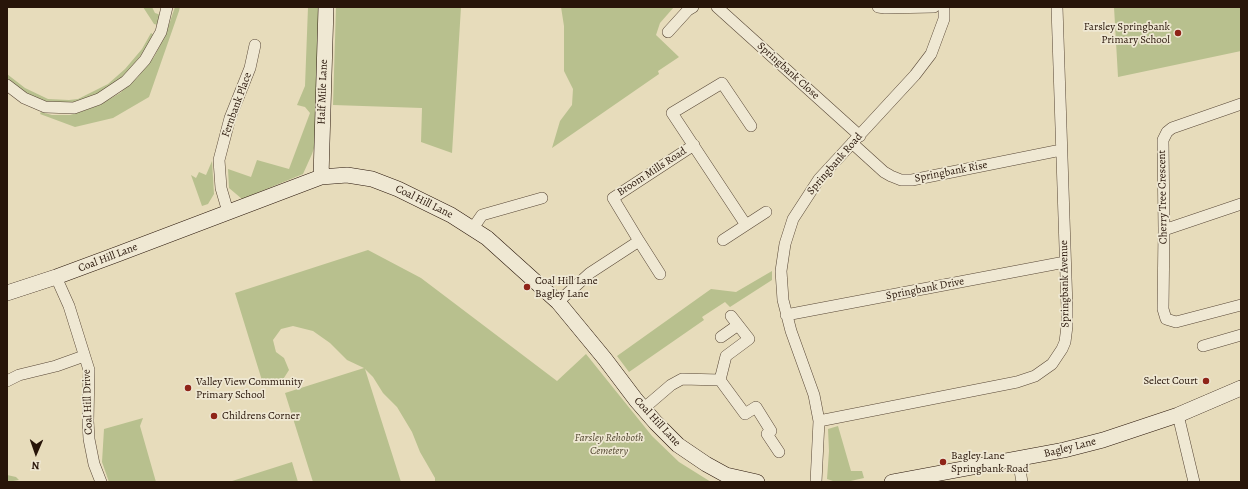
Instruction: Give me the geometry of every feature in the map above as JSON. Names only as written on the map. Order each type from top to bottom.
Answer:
[{"type":"street","points":[[7,85],[24,98],[45,107],[74,108],[99,99],[126,81],[145,60],[161,32],[167,7]]},
{"type":"street","name":"Half Mile Lane","points":[[321,177],[326,7]]},
{"type":"street","points":[[668,32],[688,10],[693,7]]},
{"type":"street","name":"Springbank Close","points":[[717,7],[856,140]]},
{"type":"street","points":[[878,7],[934,7]]},
{"type":"street","name":"Springbank Road","points":[[816,482],[819,421],[816,401],[786,315],[783,300],[781,271],[785,244],[793,219],[819,179],[915,75],[931,54],[944,19],[944,7]]},
{"type":"street","name":"Springbank Avenue","points":[[819,421],[1017,382],[1035,376],[1052,364],[1062,349],[1065,342],[1067,326],[1057,7]]},
{"type":"street","name":"Fernbank Place","points":[[228,212],[221,188],[219,160],[230,118],[250,68],[255,45]]},
{"type":"street","name":"Broom Mills Road","points":[[746,225],[672,113],[722,82],[751,126]]},
{"type":"street","name":"Cherry Tree Crescent","points":[[1241,104],[1172,128],[1167,132],[1163,140],[1163,309],[1166,319],[1176,322],[1241,304]]},
{"type":"street","name":"Springbank Rise","points":[[856,140],[884,172],[901,180],[912,180],[1061,150]]},
{"type":"street","name":"Broom Mills Road","points":[[660,274],[613,198],[694,145]]},
{"type":"street","name":"Coal Hill Lane","points":[[7,293],[56,277],[321,177],[347,174],[372,179],[451,215],[487,238],[558,302],[605,359],[643,409],[678,445],[691,455],[726,475],[757,482]]},
{"type":"street","points":[[473,228],[482,215],[542,198]]},
{"type":"street","points":[[1164,230],[1241,204]]},
{"type":"street","points":[[722,240],[766,212]]},
{"type":"street","points":[[558,302],[590,273],[639,241]]},
{"type":"street","name":"Springbank Drive","points":[[786,315],[1065,262]]},
{"type":"street","name":"Coal Hill Drive","points":[[56,277],[69,306],[89,370],[89,439],[94,464],[101,482]]},
{"type":"street","points":[[720,380],[726,356],[749,339],[734,320],[721,336]]},
{"type":"street","points":[[1203,346],[1241,335]]},
{"type":"street","points":[[7,381],[19,375],[56,366],[84,356]]},
{"type":"street","points":[[643,409],[671,385],[682,378],[720,380]]},
{"type":"street","points":[[720,380],[745,414],[756,407],[772,431],[767,434],[779,452]]},
{"type":"street","name":"Bagley Lane","points":[[892,482],[1064,450],[1090,443],[1178,415],[1241,388]]},
{"type":"street","points":[[1178,415],[1194,482]]},
{"type":"street","points":[[1018,459],[1022,482]]},
{"type":"green space","points":[[143,7],[152,7],[155,13],[161,15],[158,25],[154,24]]},
{"type":"green space","points":[[175,7],[180,7],[149,97],[113,118],[75,127],[40,114],[41,112],[52,115],[70,115],[101,104],[120,93],[137,78],[154,57],[165,36]]},
{"type":"green space","points":[[308,7],[321,7],[317,109],[314,148],[312,154],[303,174],[242,199],[229,188],[228,169],[251,177],[257,160],[289,169],[310,113],[305,107],[297,105],[305,86]]},
{"type":"green space","points":[[336,7],[461,7],[452,153],[421,142],[422,108],[333,105]]},
{"type":"green space","points":[[561,7],[674,7],[660,23],[656,35],[679,57],[658,71],[659,74],[552,148],[560,121],[572,105],[573,89],[564,71],[564,26]]},
{"type":"green space","name":"Farsley Springbank Primary School","points":[[1114,7],[1241,7],[1241,51],[1118,77]]},
{"type":"green space","points":[[151,33],[154,35],[145,50],[121,78],[96,95],[85,100],[67,103],[41,101],[30,97],[7,79],[7,74],[25,88],[48,99],[78,99],[108,84],[125,69],[142,49]]},
{"type":"green space","points":[[212,161],[214,194],[208,204],[202,206],[191,175],[196,178],[199,172],[206,175]]},
{"type":"green space","name":"Farsley Rehoboth Cemetery","points":[[368,250],[421,278],[557,381],[586,354],[652,436],[679,462],[711,482],[435,482],[435,478],[420,452],[412,432],[397,407],[383,393],[373,377],[365,369],[401,482],[313,482],[285,393],[364,368],[347,360],[330,343],[313,331],[293,326],[281,329],[273,340],[276,352],[284,358],[289,370],[282,381],[264,387],[235,293]]},
{"type":"green space","points":[[772,271],[772,280],[730,307],[725,302],[702,317],[704,320],[629,372],[617,356],[711,289],[736,292]]},
{"type":"green space","points":[[143,418],[140,426],[156,482],[109,482],[102,462],[104,429]]},
{"type":"green space","points":[[838,426],[851,471],[862,471],[864,478],[846,482],[836,482],[827,479],[829,451],[828,429]]},
{"type":"green space","points":[[292,462],[298,482],[229,482]]},
{"type":"green space","points":[[7,475],[16,477],[19,480],[7,482]]},
{"type":"place","name":"Farsley Springbank Primary School","points":[[1178,33]]},
{"type":"place","name":"Coal Hill Lane Bagley Lane","points":[[527,287]]},
{"type":"place","name":"Select Court","points":[[1206,381]]},
{"type":"place","name":"Valley View Community Primary School","points":[[188,388]]},
{"type":"place","name":"Childrens Corner","points":[[214,416]]},
{"type":"place","name":"Bagley Lane Springbank Road","points":[[943,462]]}]
